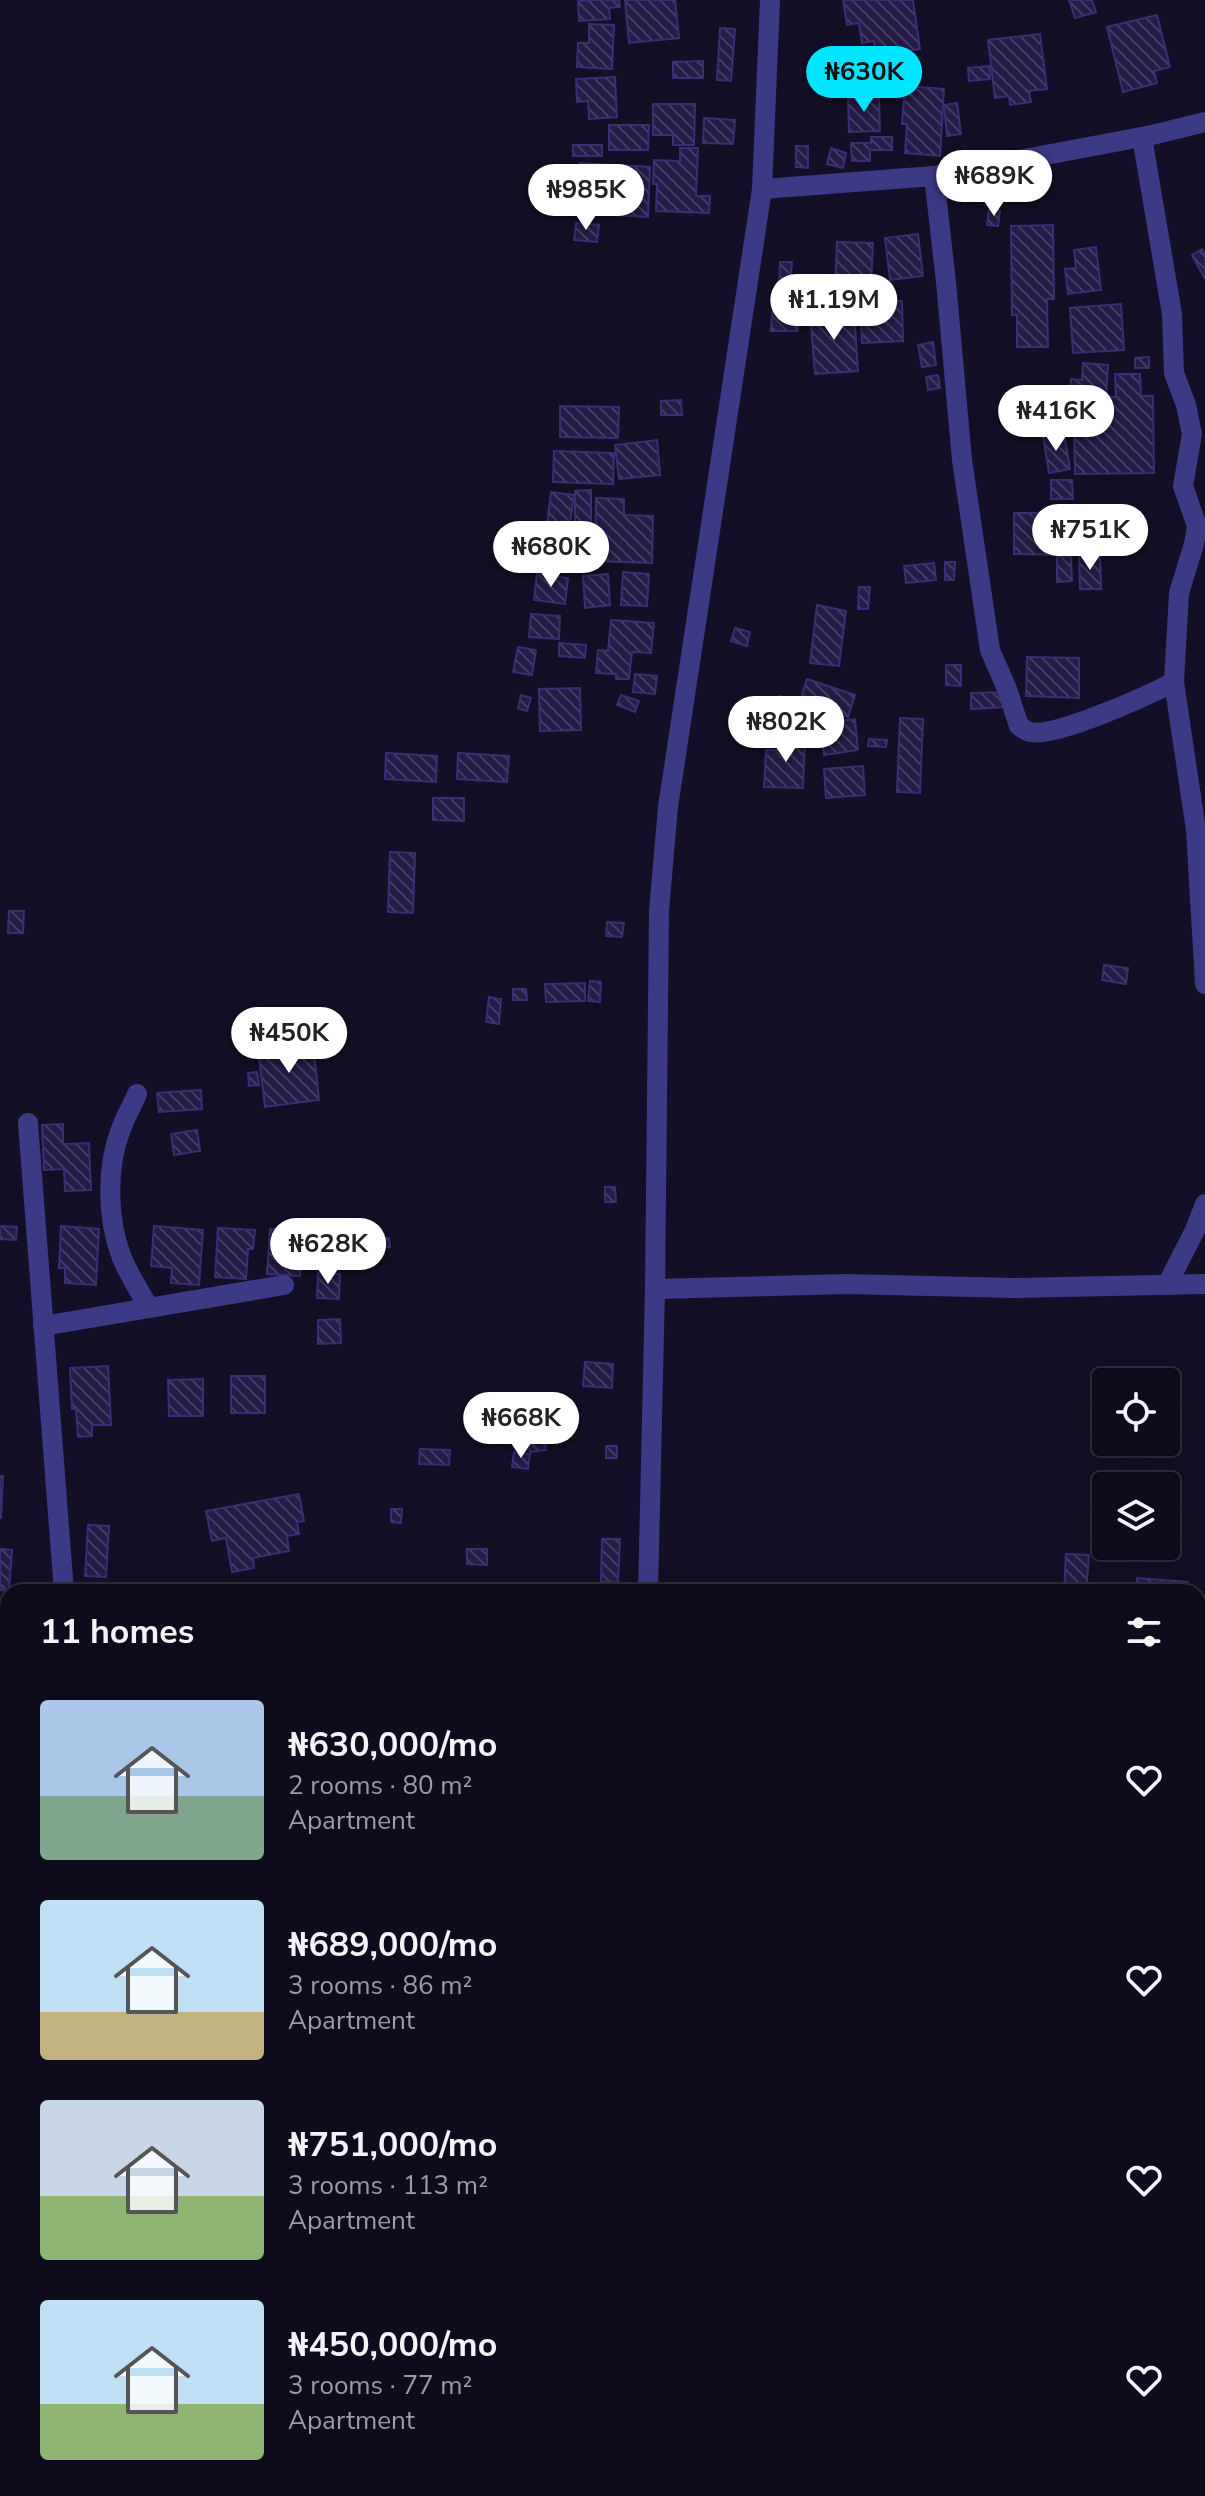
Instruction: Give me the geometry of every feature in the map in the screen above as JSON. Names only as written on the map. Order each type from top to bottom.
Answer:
[{"type":"street","points":[[648,1584],[659,911],[668,807],[762,189],[770,0]]},
{"type":"street","points":[[762,189],[934,176],[1205,122]]},
{"type":"street","points":[[1142,137],[1172,314],[1174,373],[1186,405],[1192,434],[1183,486],[1197,526],[1179,593],[1174,682],[1196,830],[1205,984]]},
{"type":"street","points":[[934,176],[962,460],[990,650],[1019,726],[1031,733],[1059,728],[1142,699],[1174,682]]},
{"type":"street","points":[[137,1094],[120,1131],[111,1171],[111,1205],[123,1260],[149,1308]]},
{"type":"street","points":[[28,1123],[63,1584]]},
{"type":"street","points":[[1167,1285],[1205,1204]]},
{"type":"street","points":[[655,1289],[846,1284],[1013,1288],[1205,1284]]},
{"type":"street","points":[[43,1326],[284,1285]]},
{"type":"building","points":[[619,0],[620,7],[609,8],[610,19],[579,21],[578,1]]},
{"type":"building","points":[[625,0],[675,0],[679,38],[629,43]]},
{"type":"building","points":[[843,0],[913,0],[920,49],[876,56],[874,41],[862,43],[859,23],[847,25]]},
{"type":"building","points":[[1069,0],[1092,0],[1096,12],[1075,18]]},
{"type":"building","points":[[1157,15],[1170,67],[1154,71],[1157,83],[1123,92],[1107,27]]},
{"type":"building","points":[[589,24],[614,25],[612,69],[577,67],[578,43],[589,43]]},
{"type":"building","points":[[720,28],[735,29],[731,81],[717,80]]},
{"type":"building","points":[[1040,34],[1047,89],[1029,91],[1031,102],[1010,105],[1009,96],[995,98],[988,40]]},
{"type":"building","points":[[703,61],[703,78],[673,78],[673,62]]},
{"type":"building","points":[[989,66],[990,79],[969,81],[968,68]]},
{"type":"building","points":[[615,77],[617,117],[589,119],[588,101],[577,102],[576,79]]},
{"type":"building","points":[[905,86],[944,89],[940,156],[905,153],[907,124],[902,124]]},
{"type":"building","points":[[879,95],[880,131],[849,132],[848,96]]},
{"type":"building","points":[[957,103],[961,134],[947,136],[944,105]]},
{"type":"building","points":[[653,104],[695,104],[694,145],[673,145],[673,135],[653,135]]},
{"type":"building","points":[[704,118],[735,120],[733,144],[703,143]]},
{"type":"building","points":[[609,125],[649,125],[648,150],[609,150]]},
{"type":"building","points":[[871,137],[892,137],[892,150],[870,150],[870,161],[852,161],[851,143],[871,143]]},
{"type":"building","points":[[573,145],[602,145],[602,156],[573,156]]},
{"type":"building","points":[[796,146],[808,146],[808,168],[796,167]]},
{"type":"building","points":[[680,148],[698,148],[696,196],[710,196],[709,213],[656,211],[654,160],[680,161]]},
{"type":"building","points":[[831,148],[846,153],[843,168],[827,164]]},
{"type":"building","points":[[580,163],[650,167],[648,217],[577,213]]},
{"type":"building","points":[[989,210],[1000,211],[998,226],[987,225]]},
{"type":"building","points":[[576,223],[599,225],[597,242],[574,240]]},
{"type":"building","points":[[1053,225],[1054,299],[1047,299],[1048,347],[1017,347],[1017,315],[1012,315],[1011,226]]},
{"type":"building","points":[[918,234],[923,276],[890,280],[885,238]]},
{"type":"building","points":[[837,242],[873,243],[871,286],[835,285]]},
{"type":"building","points":[[1096,247],[1101,290],[1068,294],[1065,269],[1076,268],[1074,250]]},
{"type":"building","points":[[1202,249],[1205,254],[1205,279],[1192,255]]},
{"type":"building","points":[[780,262],[792,262],[790,288],[779,287]]},
{"type":"building","points":[[820,287],[822,297],[806,299],[805,289]]},
{"type":"building","points":[[902,301],[903,341],[862,343],[860,302]]},
{"type":"building","points":[[1121,304],[1124,350],[1073,353],[1070,308]]},
{"type":"building","points":[[854,310],[858,371],[815,374],[810,313]]},
{"type":"building","points":[[772,312],[798,312],[798,331],[771,331]]},
{"type":"building","points":[[933,342],[936,365],[922,367],[918,345]]},
{"type":"building","points":[[1149,357],[1149,368],[1135,368],[1135,358]]},
{"type":"building","points":[[1083,363],[1108,365],[1106,394],[1070,392],[1071,379],[1082,380]]},
{"type":"building","points":[[1115,374],[1140,374],[1141,396],[1153,396],[1154,473],[1075,474],[1074,414],[1108,413],[1108,397],[1116,397]]},
{"type":"building","points":[[938,375],[940,388],[928,390],[926,377]]},
{"type":"building","points":[[681,400],[682,415],[661,415],[661,401]]},
{"type":"building","points":[[560,406],[619,407],[618,438],[560,437]]},
{"type":"building","points":[[1064,433],[1070,469],[1049,473],[1043,436]]},
{"type":"building","points":[[657,440],[660,475],[619,479],[615,445]]},
{"type":"building","points":[[554,451],[614,453],[613,484],[553,482]]},
{"type":"building","points":[[1051,480],[1072,480],[1073,499],[1051,499]]},
{"type":"building","points":[[591,490],[591,525],[575,525],[575,491]]},
{"type":"building","points":[[551,492],[574,495],[567,545],[545,542]]},
{"type":"building","points":[[596,498],[624,499],[624,515],[653,516],[652,563],[595,561]]},
{"type":"building","points":[[1014,513],[1067,513],[1067,555],[1014,554]]},
{"type":"building","points":[[527,541],[539,543],[535,570],[523,569]]},
{"type":"building","points":[[562,548],[564,565],[551,567],[549,550]]},
{"type":"building","points":[[1100,554],[1101,589],[1080,589],[1079,555]]},
{"type":"building","points":[[1057,557],[1071,557],[1072,581],[1057,582]]},
{"type":"building","points":[[945,562],[955,562],[954,580],[945,580]]},
{"type":"building","points":[[934,563],[936,580],[906,583],[904,566]]},
{"type":"building","points":[[623,572],[649,574],[647,606],[621,605]]},
{"type":"building","points":[[537,574],[568,578],[565,604],[534,600]]},
{"type":"building","points":[[608,574],[610,605],[585,608],[583,576]]},
{"type":"building","points":[[859,587],[870,587],[868,609],[858,609]]},
{"type":"building","points":[[817,605],[846,611],[839,666],[810,663]]},
{"type":"building","points":[[531,614],[560,616],[559,639],[529,637]]},
{"type":"building","points":[[611,620],[654,623],[651,653],[632,652],[629,679],[616,679],[616,674],[596,673],[598,650],[608,651]]},
{"type":"building","points":[[735,628],[750,632],[747,646],[731,641]]},
{"type":"building","points":[[559,643],[586,645],[585,658],[559,656]]},
{"type":"building","points":[[518,647],[536,650],[532,675],[513,672]]},
{"type":"building","points":[[1027,657],[1079,658],[1079,698],[1026,696]]},
{"type":"building","points":[[946,665],[961,665],[961,686],[946,685]]},
{"type":"building","points":[[635,674],[657,676],[655,694],[633,692]]},
{"type":"building","points":[[807,679],[855,695],[848,717],[800,701]]},
{"type":"building","points":[[580,688],[581,730],[540,731],[539,689]]},
{"type":"building","points":[[1007,692],[1008,707],[971,709],[971,693]]},
{"type":"building","points":[[521,695],[531,698],[527,711],[518,708]]},
{"type":"building","points":[[621,695],[639,701],[635,712],[617,705]]},
{"type":"building","points":[[781,696],[785,716],[743,723],[740,703]]},
{"type":"building","points":[[786,698],[800,699],[798,714],[785,713]]},
{"type":"building","points":[[900,718],[923,719],[920,793],[897,792]]},
{"type":"building","points":[[855,719],[858,750],[824,755],[820,723]]},
{"type":"building","points":[[782,736],[805,736],[803,788],[764,787],[766,750],[781,750]]},
{"type":"building","points":[[869,739],[887,740],[886,747],[868,746]]},
{"type":"building","points":[[386,753],[437,756],[436,782],[385,779]]},
{"type":"building","points":[[458,753],[509,756],[507,782],[457,779]]},
{"type":"building","points":[[863,766],[865,795],[826,798],[824,769]]},
{"type":"building","points":[[433,798],[464,798],[464,821],[433,820]]},
{"type":"building","points":[[390,852],[415,853],[413,913],[388,912]]},
{"type":"building","points":[[9,911],[24,911],[23,933],[8,933]]},
{"type":"building","points":[[607,922],[624,923],[622,937],[606,936]]},
{"type":"building","points":[[1104,965],[1128,968],[1126,984],[1102,980]]},
{"type":"building","points":[[590,981],[601,982],[600,1002],[588,1001]]},
{"type":"building","points":[[585,983],[585,1001],[546,1002],[545,984]]},
{"type":"building","points":[[513,989],[526,989],[527,1000],[513,1000]]},
{"type":"building","points":[[489,997],[501,999],[499,1024],[486,1022]]},
{"type":"building","points":[[313,1043],[319,1100],[265,1107],[258,1050]]},
{"type":"building","points":[[257,1072],[259,1085],[249,1086],[248,1073]]},
{"type":"building","points":[[201,1090],[202,1109],[159,1112],[157,1093]]},
{"type":"building","points":[[63,1124],[63,1144],[89,1143],[91,1190],[65,1191],[64,1169],[44,1170],[42,1125]]},
{"type":"building","points":[[197,1130],[200,1151],[174,1155],[171,1134]]},
{"type":"building","points":[[605,1187],[615,1187],[616,1202],[605,1202]]},
{"type":"building","points":[[0,1226],[17,1227],[16,1240],[0,1239]]},
{"type":"building","points":[[61,1226],[99,1229],[96,1285],[65,1283],[65,1268],[59,1268]]},
{"type":"building","points":[[154,1226],[203,1230],[199,1285],[171,1283],[172,1268],[151,1266]]},
{"type":"building","points":[[218,1228],[255,1230],[253,1249],[248,1249],[246,1279],[215,1277]]},
{"type":"building","points":[[270,1229],[303,1231],[300,1276],[267,1274]]},
{"type":"building","points":[[373,1238],[389,1238],[390,1247],[373,1248]]},
{"type":"building","points":[[318,1273],[340,1274],[339,1299],[317,1298]]},
{"type":"building","points":[[340,1319],[341,1343],[318,1344],[318,1320]]},
{"type":"building","points":[[585,1362],[613,1364],[612,1388],[583,1386]]},
{"type":"building","points":[[108,1366],[111,1425],[92,1425],[92,1436],[78,1437],[76,1409],[72,1409],[70,1368]]},
{"type":"building","points":[[231,1376],[265,1376],[265,1413],[231,1413]]},
{"type":"building","points":[[203,1379],[203,1416],[169,1416],[168,1380]]},
{"type":"building","points":[[545,1438],[546,1450],[530,1452],[528,1439]]},
{"type":"building","points":[[606,1446],[617,1446],[617,1458],[606,1458]]},
{"type":"building","points":[[420,1449],[450,1450],[449,1465],[419,1464]]},
{"type":"building","points":[[514,1452],[530,1454],[528,1469],[512,1467]]},
{"type":"building","points":[[0,1476],[3,1476],[1,1518],[0,1518]]},
{"type":"building","points":[[299,1494],[304,1521],[297,1522],[299,1534],[287,1536],[289,1551],[253,1558],[254,1568],[232,1572],[226,1538],[212,1541],[206,1511]]},
{"type":"building","points":[[391,1509],[402,1509],[401,1523],[391,1522]]},
{"type":"building","points":[[88,1525],[109,1526],[106,1577],[85,1576]]},
{"type":"building","points":[[602,1539],[620,1539],[618,1582],[601,1582]]},
{"type":"building","points":[[0,1549],[12,1550],[10,1584],[0,1584]]},
{"type":"building","points":[[467,1549],[487,1549],[487,1565],[467,1564]]},
{"type":"building","points":[[1066,1554],[1089,1555],[1087,1584],[1064,1584]]},
{"type":"building","points":[[1137,1578],[1188,1582],[1188,1584],[1137,1584]]}]
